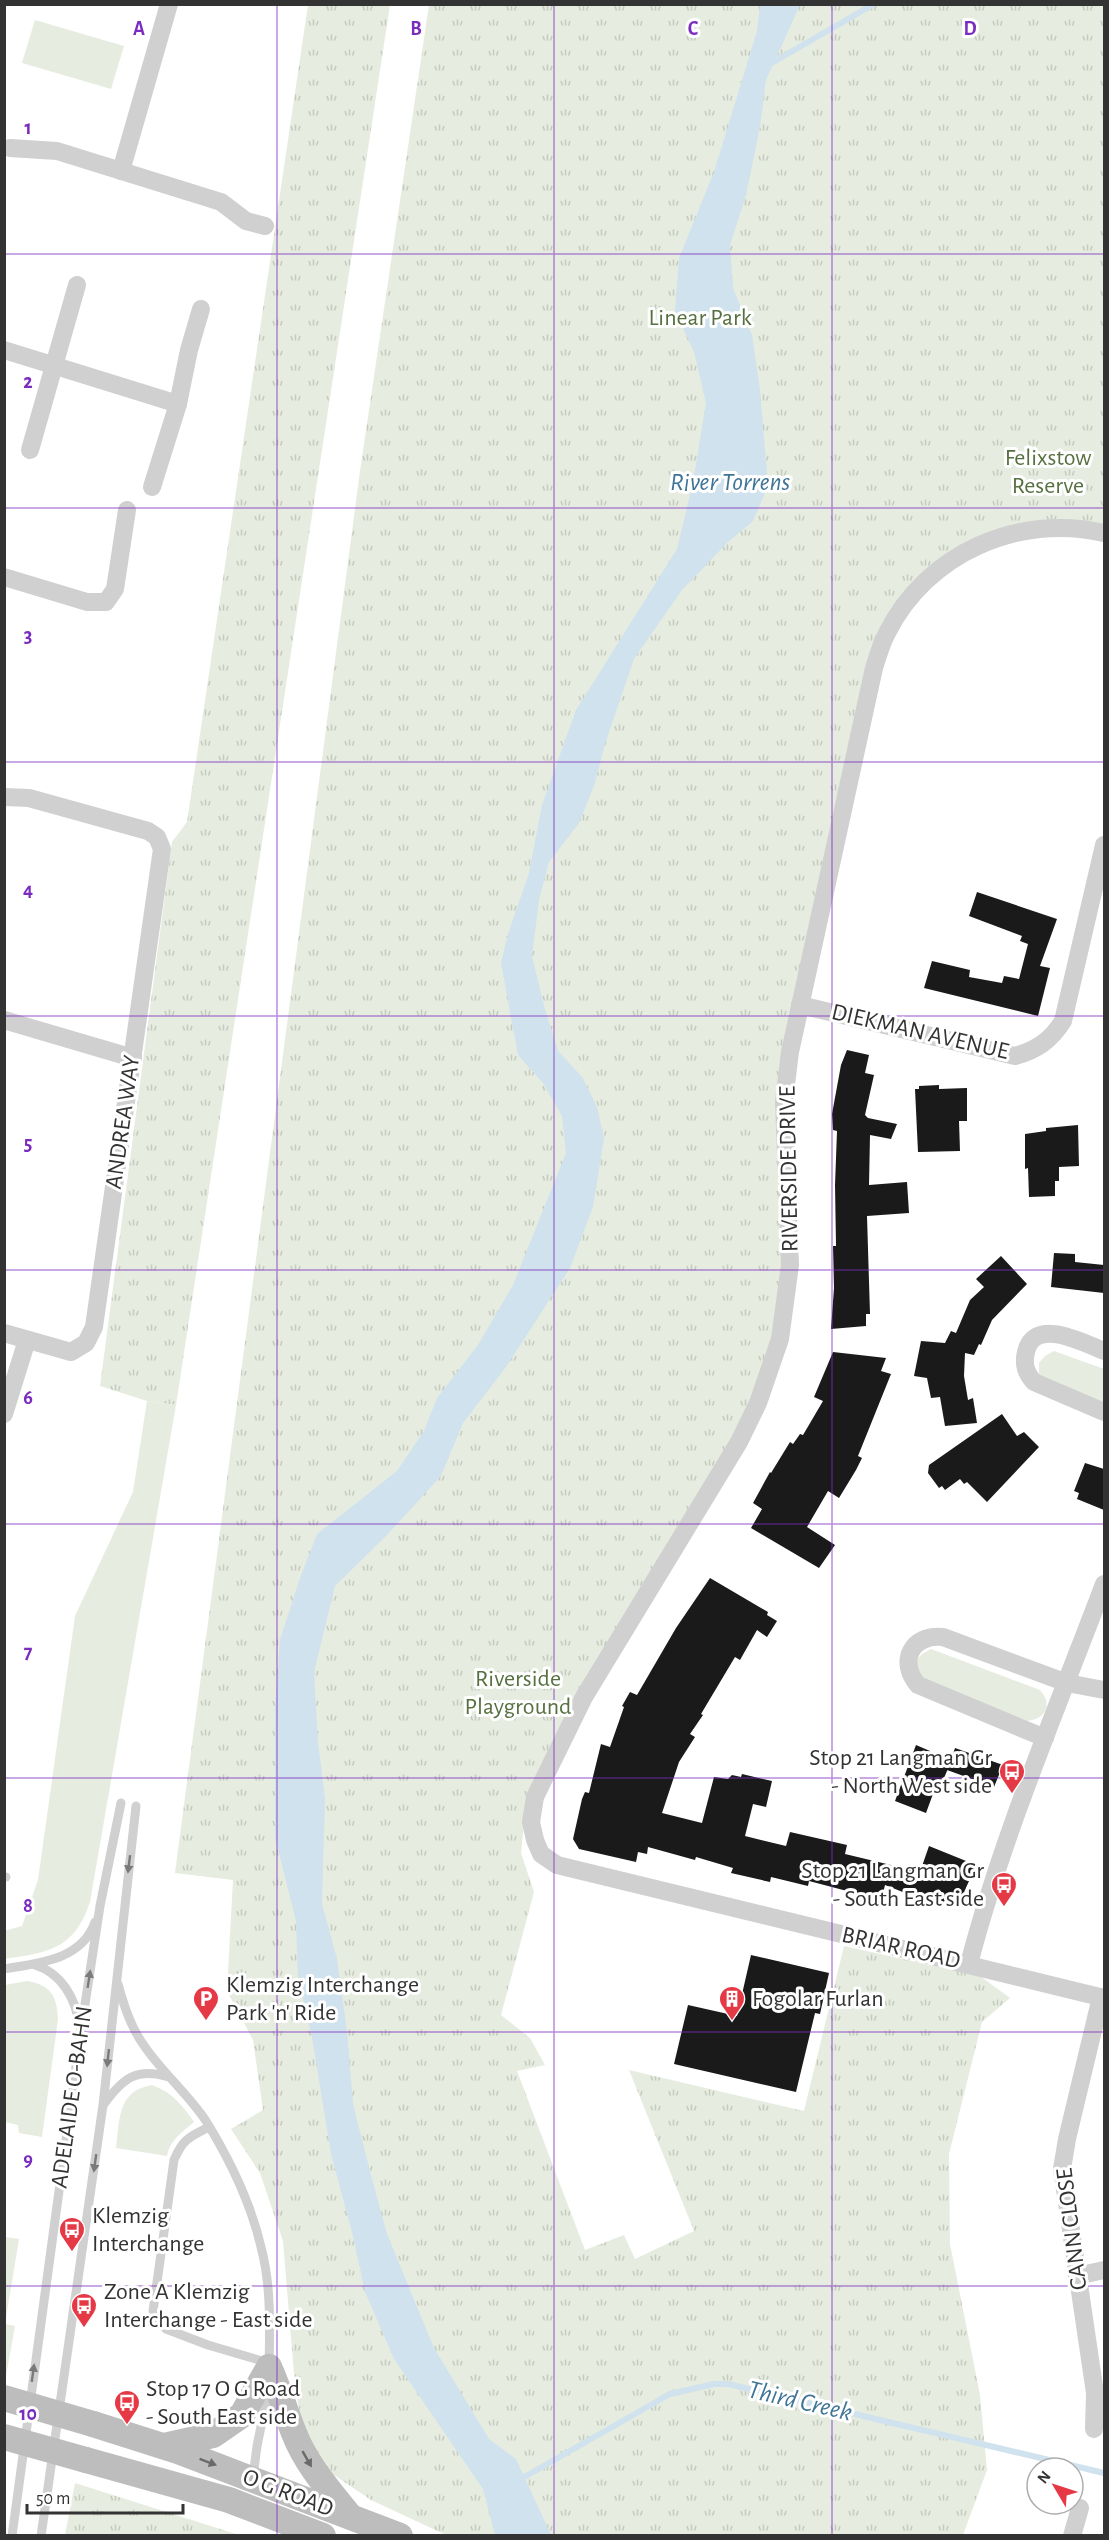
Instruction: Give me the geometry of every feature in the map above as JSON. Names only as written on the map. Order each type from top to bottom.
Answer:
[{"type":"main road","points":[[163,2446],[213,2435],[242,2415],[269,2365]]},
{"type":"main road","points":[[269,2365],[294,2434],[308,2463],[351,2516]]},
{"type":"main road","name":"O G ROAD","points":[[4,2398],[163,2446],[400,2535]]},
{"type":"main road","name":"O G ROAD","points":[[4,2437],[248,2507],[323,2535]]},
{"type":"main road","points":[[248,2507],[253,2479]]},
{"type":"street","points":[[121,171],[169,4]]},
{"type":"street","points":[[10,148],[57,151],[221,202],[246,221],[265,226]]},
{"type":"street","points":[[30,450],[77,285]]},
{"type":"street","points":[[152,487],[178,404],[189,350],[201,309]]},
{"type":"street","points":[[4,350],[178,404]]},
{"type":"street","points":[[4,578],[87,602],[106,602],[115,589],[127,510]]},
{"type":"street","name":"RIVERSIDE DRIVE","points":[[557,1865],[541,1854],[535,1840],[531,1822],[535,1797],[584,1698],[739,1442],[758,1403],[780,1338],[790,1264],[784,1101],[790,1052],[874,668],[886,633],[908,599],[934,573],[967,550],[1010,533],[1039,528],[1074,528],[1104,533]]},
{"type":"street","name":"ANDREA WAY","points":[[4,797],[29,798],[147,831],[157,837],[162,849],[94,1327],[86,1343],[71,1352],[4,1333]]},
{"type":"street","name":"DIEKMAN AVENUE","points":[[800,1005],[1015,1056],[1041,1046],[1055,1034],[1063,1021],[1104,845]]},
{"type":"street","points":[[4,1020],[133,1058]]},
{"type":"street","points":[[1104,1351],[1059,1334],[1049,1333],[1037,1337],[1030,1343],[1026,1350],[1024,1364],[1027,1374],[1034,1382],[1104,1412]]},
{"type":"street","points":[[4,1414],[27,1340]]},
{"type":"street","points":[[969,1964],[983,1915],[1045,1738],[1104,1584]]},
{"type":"street","points":[[1045,1738],[918,1685],[911,1677],[908,1667],[909,1653],[920,1640],[933,1636],[943,1637],[1067,1683],[1104,1690]]},
{"type":"street","name":"BRIAR ROAD","points":[[557,1865],[1103,1998]]},
{"type":"street","name":"CANN CLOSE","points":[[1094,2429],[1095,2393],[1062,2179],[1063,2157],[1103,1998]]},
{"type":"street","points":[[1077,2276],[1104,2270]]},
{"type":"street","points":[[1072,2535],[1078,2516]]},
{"type":"lane","name":"ADELAIDE O-BAHN","points":[[12,2535],[80,2037],[100,1906],[121,1803]]},
{"type":"lane","name":"ADELAIDE O-BAHN","points":[[41,2535],[103,2105],[136,1806]]},
{"type":"lane","points":[[4,1969],[63,1956],[81,1945],[93,1927],[100,1906]]},
{"type":"lane","points":[[33,1964],[46,1968],[58,1977],[73,2000],[78,2015],[80,2037]]},
{"type":"lane","points":[[116,1976],[132,2024],[144,2046],[209,2127],[232,2169],[262,2252],[270,2326],[269,2386],[253,2479]]},
{"type":"lane","points":[[103,2105],[118,2085],[137,2074],[153,2072],[170,2077]]},
{"type":"lane","points":[[209,2127],[181,2144],[174,2160],[153,2311],[166,2329],[269,2365]]},
{"type":"green space","points":[[308,5],[390,5],[176,1405],[147,1401],[100,1386],[172,842],[187,822]]},
{"type":"green space","name":"Linear Park","points":[[429,5],[1104,5],[1104,534],[1073,528],[967,550],[897,609],[787,1030],[783,1289],[774,1340],[742,1425],[526,1806],[521,1853],[534,1892],[501,2015],[530,2038],[545,2065],[517,2071],[585,2250],[624,2235],[635,2259],[694,2231],[629,2070],[804,2111],[844,1946],[980,1976],[1010,1998],[982,2022],[949,2154],[950,2244],[980,2395],[987,2470],[963,2535],[446,2535],[371,2500],[331,2473],[304,2437],[295,2386],[283,2241],[260,2173],[231,2129],[263,2110],[253,2040],[227,1991],[233,1880],[175,1873],[360,471]]},
{"type":"green space","points":[[35,20],[124,46],[111,89],[22,63]]},
{"type":"green space","points":[[1054,1351],[1104,1369],[1104,1405],[1044,1383],[1039,1374],[1039,1363]]},
{"type":"green space","points":[[147,1401],[176,1405],[90,1902],[76,1930],[58,1946],[35,1954],[5,1959],[4,1931],[22,1926],[38,1880],[75,1616],[133,1492]]},
{"type":"green space","points":[[931,1649],[1040,1690],[1046,1700],[1046,1710],[1034,1720],[1027,1721],[922,1681],[916,1661]]},
{"type":"green space","points":[[27,1981],[42,1985],[51,1993],[56,2004],[58,2019],[42,2137],[19,2133],[18,2125],[5,2122],[5,1985]]},
{"type":"green space","points":[[152,2085],[165,2091],[176,2100],[194,2122],[174,2141],[167,2156],[116,2148],[120,2117],[126,2100],[132,2093]]},
{"type":"green space","points":[[5,2237],[19,2239],[5,2324],[15,2326],[6,2376],[4,2376]]},
{"type":"green space","points":[[75,2483],[239,2535],[65,2535]]},
{"type":"water","name":"River Torrens","points":[[760,5],[800,5],[766,80],[760,127],[746,195],[730,245],[733,288],[752,335],[760,390],[768,486],[753,521],[727,543],[682,590],[634,659],[605,744],[594,786],[579,823],[549,862],[539,900],[532,956],[544,1006],[558,1051],[583,1078],[597,1107],[604,1138],[593,1207],[570,1268],[506,1367],[463,1423],[441,1476],[387,1535],[335,1586],[314,1672],[318,1742],[325,1799],[322,1904],[337,1959],[347,2031],[353,2104],[387,2234],[434,2348],[489,2439],[516,2459],[551,2535],[495,2535],[483,2489],[394,2359],[365,2292],[331,2154],[312,2037],[298,1978],[296,1921],[275,1837],[275,1708],[280,1640],[317,1534],[397,1471],[424,1431],[437,1398],[478,1345],[513,1285],[566,1153],[562,1116],[543,1083],[518,1055],[501,963],[508,934],[529,873],[542,805],[576,710],[677,549],[693,482],[706,403],[694,352],[675,311],[679,258],[714,172],[757,31]]},
{"type":"building","points":[[977,892],[1057,919],[1040,966],[1050,968],[1038,1016],[924,988],[932,961],[970,970],[969,977],[1002,983],[1004,976],[1019,979],[1028,944],[1020,941],[1022,936],[969,916]]},
{"type":"building","points":[[847,1050],[869,1055],[865,1073],[874,1075],[865,1115],[868,1118],[897,1124],[891,1139],[870,1135],[869,1185],[907,1182],[909,1213],[867,1216],[870,1314],[866,1314],[866,1326],[831,1329],[834,1288],[833,1246],[836,1246],[837,1131],[833,1130],[832,1114],[841,1065]]},
{"type":"building","points":[[939,1085],[939,1089],[967,1088],[967,1121],[959,1121],[960,1151],[918,1152],[915,1089],[919,1089],[919,1086]]},
{"type":"building","points":[[1078,1125],[1079,1166],[1059,1167],[1059,1181],[1055,1181],[1055,1196],[1029,1197],[1028,1168],[1025,1169],[1025,1134],[1046,1131],[1046,1128]]},
{"type":"building","points":[[1054,1253],[1075,1254],[1075,1262],[1104,1265],[1104,1293],[1051,1287]]},
{"type":"building","points":[[1001,1256],[1027,1284],[992,1320],[974,1355],[965,1353],[964,1376],[968,1400],[973,1398],[977,1423],[945,1426],[940,1397],[931,1398],[927,1378],[914,1376],[921,1341],[945,1343],[951,1331],[956,1333],[970,1300],[984,1287],[976,1279]]},
{"type":"building","points":[[833,1352],[886,1358],[881,1371],[891,1374],[858,1456],[862,1458],[856,1470],[839,1498],[828,1491],[807,1527],[835,1545],[819,1568],[751,1528],[762,1509],[753,1503],[770,1472],[790,1442],[793,1444],[800,1434],[803,1435],[823,1401],[814,1397]]},
{"type":"building","points":[[1002,1414],[1017,1436],[1024,1432],[1039,1447],[987,1502],[967,1482],[964,1484],[960,1479],[945,1490],[942,1486],[939,1488],[928,1473],[929,1465]]},
{"type":"building","points":[[1085,1463],[1104,1469],[1104,1510],[1077,1499],[1079,1493],[1074,1491]]},
{"type":"building","points":[[710,1578],[768,1612],[767,1615],[777,1621],[767,1637],[757,1630],[740,1660],[735,1657],[690,1734],[695,1737],[679,1762],[662,1813],[702,1823],[714,1777],[728,1779],[732,1775],[741,1777],[742,1774],[772,1781],[766,1807],[753,1804],[745,1836],[786,1846],[790,1832],[847,1845],[845,1854],[920,1872],[929,1846],[976,1865],[958,1906],[944,1901],[942,1905],[934,1902],[933,1904],[885,1885],[881,1902],[871,1900],[869,1906],[847,1900],[847,1891],[809,1881],[808,1886],[771,1877],[770,1882],[731,1873],[733,1868],[696,1857],[695,1860],[648,1847],[647,1854],[638,1852],[636,1862],[579,1849],[573,1839],[582,1799],[585,1792],[589,1793],[601,1744],[610,1747],[624,1707],[622,1706],[630,1692],[637,1695],[676,1628]]},
{"type":"building","points":[[916,1745],[951,1760],[955,1748],[1003,1765],[994,1787],[947,1770],[941,1785],[937,1783],[926,1813],[895,1801]]},
{"type":"building","name":"Fogolar Furlan","points":[[751,1955],[829,1973],[820,2014],[815,2013],[796,2092],[674,2064],[688,2005],[737,2016]]},
{"type":"waterway","points":[[770,64],[874,4]]},
{"type":"waterway","name":"Third Creek","points":[[519,2480],[670,2394],[714,2384],[728,2384],[1104,2473]]},
{"type":"place","name":"Stop 21 Langman Gr - North West side","points":[[1012,1795]]},
{"type":"place","name":"Stop 21 Langman Gr - South East side","points":[[1004,1908]]},
{"type":"place","name":"Klemzig Interchange Park 'n' Ride","points":[[206,2022]]},
{"type":"place","name":"Fogolar Furlan","points":[[732,2022]]},
{"type":"place","name":"Klemzig Interchange","points":[[72,2253]]},
{"type":"place","name":"Zone A Klemzig Interchange - East side","points":[[84,2329]]},
{"type":"place","name":"Stop 17 O G Road - South East side","points":[[127,2426]]},
{"type":"park label","name":"Felixstow Reserve","points":[[1048,472]]},
{"type":"park label","name":"Riverside Playground","points":[[518,1693]]}]
